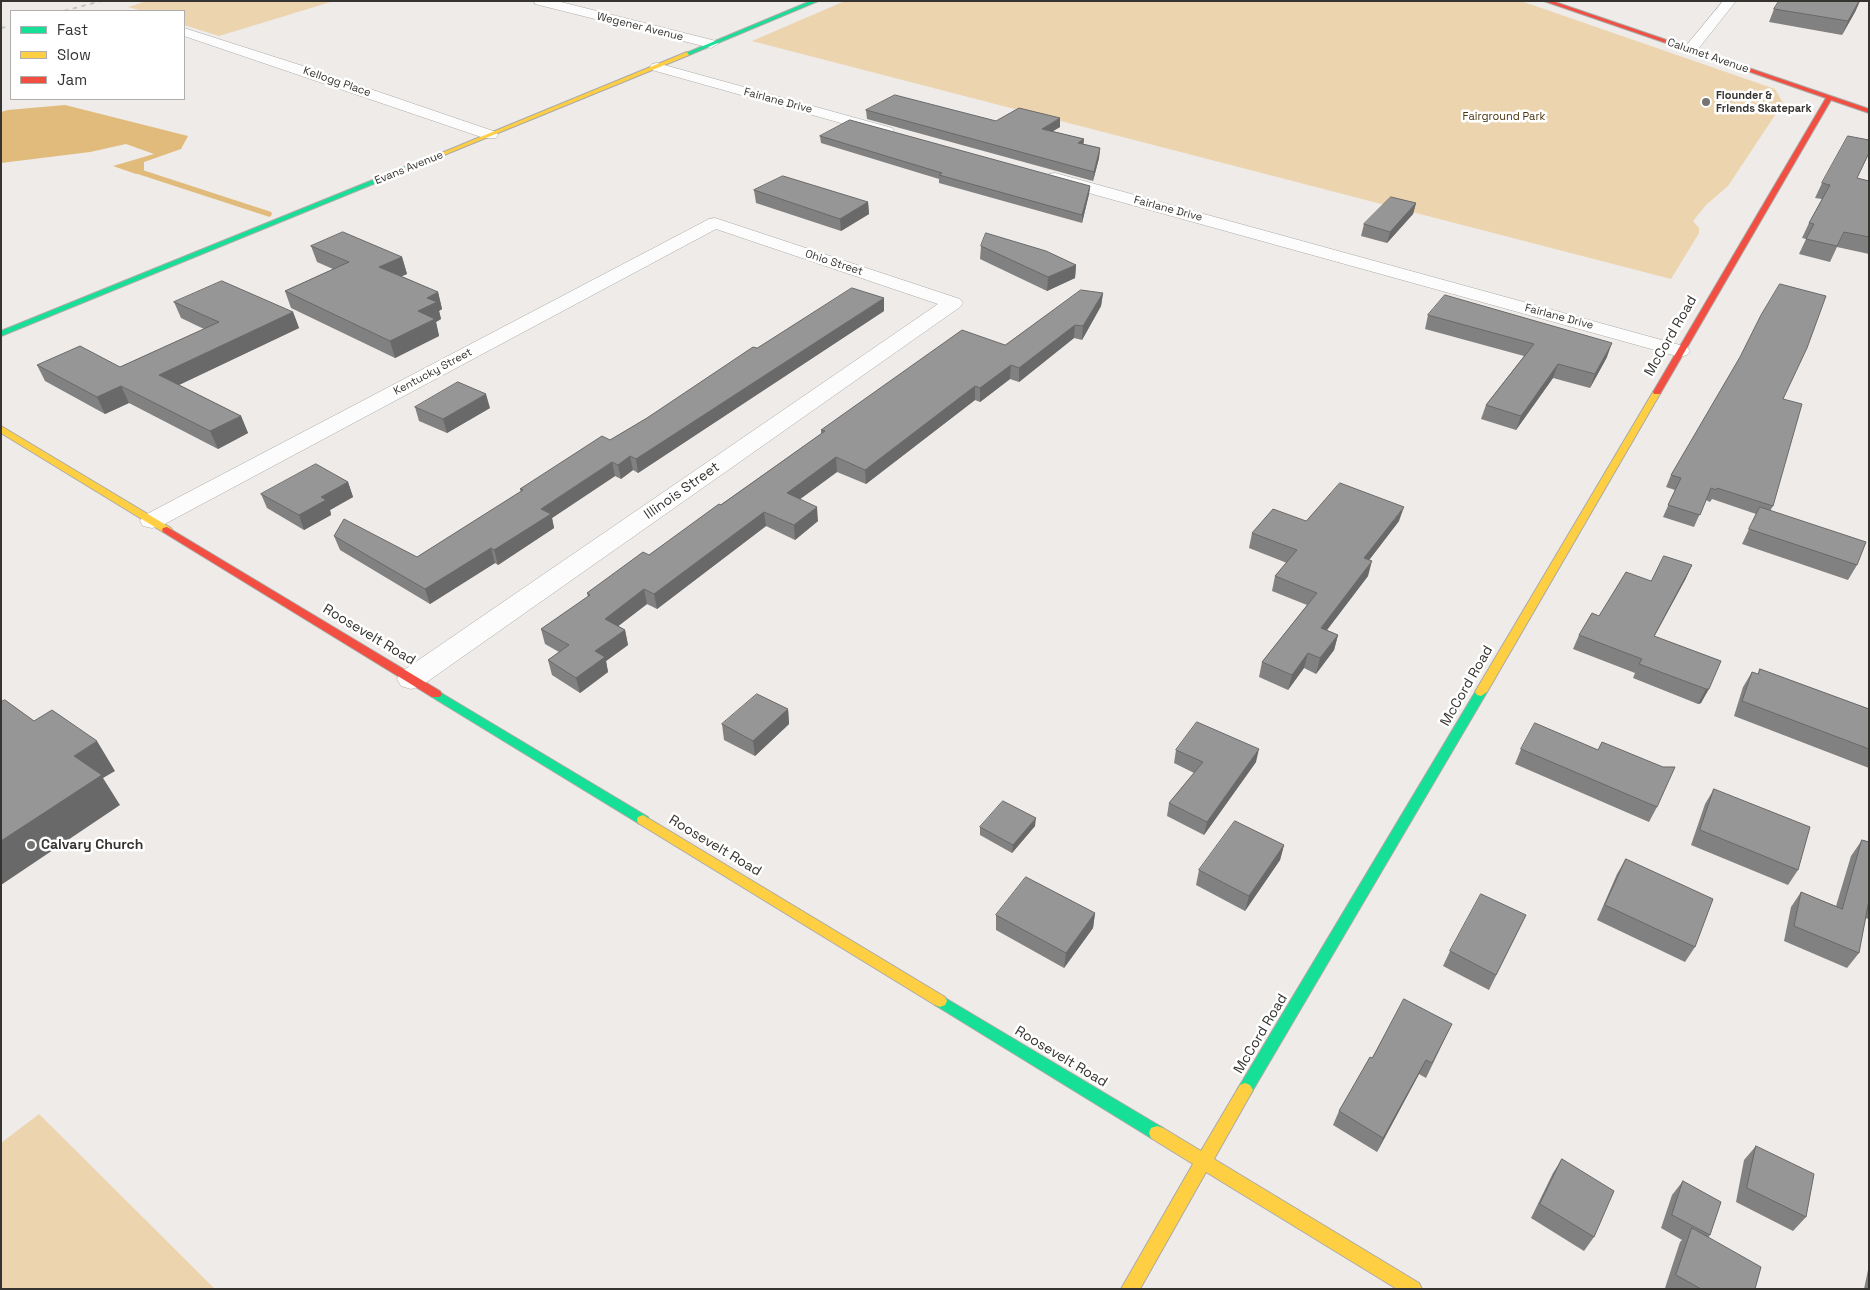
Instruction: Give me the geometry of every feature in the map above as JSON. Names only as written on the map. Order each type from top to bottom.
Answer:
[{"type":"street","name":"Wegener Avenue","points":[[540,1],[712,44]]},
{"type":"street","name":"Evans Avenue","points":[[1,334],[657,68],[816,1]]},
{"type":"street","name":"Calumet Avenue","points":[[1546,1],[1869,111]]},
{"type":"street","points":[[1690,50],[1730,1]]},
{"type":"street","name":"Kellogg Place","points":[[185,32],[490,135]]},
{"type":"street","name":"Fairlane Drive","points":[[657,68],[900,135]]},
{"type":"street","name":"McCord Road","points":[[1130,1289],[1202,1161],[1387,854],[1829,98]]},
{"type":"street","name":"Fairlane Drive","points":[[1035,172],[1680,351]]},
{"type":"street","name":"Ohio Street","points":[[715,223],[953,303]]},
{"type":"street","name":"Kentucky Street","points":[[152,521],[715,223]]},
{"type":"street","name":"Illinois Street","points":[[411,678],[953,303]]},
{"type":"street","name":"Roosevelt Road","points":[[1,429],[1413,1289]]},
{"type":"green space","points":[[147,1],[334,1],[219,36],[185,25],[185,10],[139,10],[128,7]]},
{"type":"green space","name":"Fairground Park","points":[[845,1],[1521,1],[1775,89],[1783,103],[1728,186],[1706,205],[1693,221],[1699,228],[1699,233],[1671,279],[752,41]]},
{"type":"green space","points":[[39,1114],[215,1289],[1,1289],[1,1143]]},
{"type":"shaded area","points":[[65,105],[188,136],[181,149],[144,162],[144,171],[136,174],[113,166],[154,154],[126,144],[90,152],[1,163],[1,112]]},
{"type":"building","points":[[1779,1],[1859,1],[1848,21],[1774,9]]},
{"type":"building","points":[[895,95],[996,121],[1019,108],[1060,118],[1042,129],[1084,139],[1078,143],[1100,148],[1094,172],[866,110]]},
{"type":"building","points":[[850,120],[1090,186],[1082,215],[939,175],[942,173],[820,136]]},
{"type":"building","points":[[1848,136],[1869,140],[1869,153],[1857,178],[1869,181],[1869,237],[1844,232],[1837,246],[1806,239],[1814,224],[1809,223],[1830,185],[1822,183]]},
{"type":"building","points":[[783,176],[868,202],[840,219],[754,190]]},
{"type":"building","points":[[1391,197],[1416,203],[1390,232],[1364,224]]},
{"type":"building","points":[[343,232],[402,257],[379,267],[438,292],[427,298],[437,302],[418,311],[435,319],[390,341],[285,291],[349,262],[311,246]]},
{"type":"building","points":[[986,233],[1046,251],[1076,265],[1048,277],[981,246]]},
{"type":"building","points":[[222,281],[293,312],[159,375],[241,416],[210,431],[121,386],[97,397],[37,365],[80,346],[120,367],[219,322],[174,302]]},
{"type":"building","points":[[1780,284],[1826,296],[1807,348],[1783,399],[1802,404],[1773,506],[1717,488],[1716,490],[1711,488],[1700,515],[1668,505],[1681,478],[1671,475]]},
{"type":"building","points":[[852,288],[884,298],[636,459],[630,456],[618,465],[612,462],[541,509],[551,514],[494,550],[491,548],[425,589],[334,536],[344,519],[417,557],[523,490],[520,489],[602,436],[610,440],[647,418],[753,347],[757,348]]},
{"type":"building","points":[[1081,290],[1103,293],[1083,326],[1075,325],[1019,368],[1011,365],[980,388],[975,386],[865,470],[836,457],[787,493],[817,507],[794,525],[764,512],[654,594],[644,589],[605,619],[625,630],[595,651],[605,657],[576,678],[548,660],[569,645],[541,629],[590,595],[587,593],[643,552],[649,555],[719,504],[721,505],[825,431],[821,430],[962,330],[1005,345]]},
{"type":"building","points":[[1445,295],[1612,343],[1595,374],[1558,364],[1521,416],[1486,405],[1534,344],[1428,315]]},
{"type":"building","points":[[458,382],[486,394],[443,419],[415,407]]},
{"type":"building","points":[[316,464],[348,482],[321,497],[326,500],[299,515],[261,494]]},
{"type":"building","points":[[1340,483],[1404,507],[1364,558],[1372,561],[1321,628],[1338,635],[1320,658],[1308,653],[1292,675],[1262,662],[1317,593],[1275,576],[1297,550],[1252,533],[1273,509],[1306,521]]},
{"type":"building","points":[[1760,507],[1866,542],[1857,565],[1749,529]]},
{"type":"building","points":[[1664,556],[1692,565],[1654,636],[1721,661],[1709,689],[1639,664],[1642,659],[1579,635],[1592,613],[1599,616],[1626,572],[1651,581]]},
{"type":"building","points":[[1760,669],[1869,709],[1869,749],[1742,701],[1752,672],[1758,674]]},
{"type":"building","points":[[757,694],[788,709],[753,741],[722,724]]},
{"type":"building","points":[[5,700],[34,721],[52,710],[97,741],[74,756],[102,775],[1,841],[1,702]]},
{"type":"building","points":[[1197,722],[1259,749],[1207,822],[1169,803],[1203,762],[1176,750]]},
{"type":"building","points":[[1535,723],[1598,750],[1602,742],[1663,767],[1675,767],[1657,807],[1521,749]]},
{"type":"building","points":[[1714,789],[1810,827],[1798,870],[1700,830]]},
{"type":"building","points":[[1003,801],[1036,818],[1013,845],[980,827]]},
{"type":"building","points":[[1235,821],[1284,845],[1249,896],[1199,870]]},
{"type":"building","points":[[1862,840],[1869,842],[1869,900],[1859,953],[1794,926],[1801,892],[1842,909]]},
{"type":"building","points":[[1626,859],[1713,899],[1695,947],[1605,905]]},
{"type":"building","points":[[1026,877],[1095,913],[1066,953],[996,915]]},
{"type":"building","points":[[1481,894],[1526,915],[1496,975],[1450,951]]},
{"type":"building","points":[[1404,999],[1452,1024],[1432,1063],[1426,1060],[1383,1138],[1339,1111],[1370,1057],[1372,1058]]},
{"type":"building","points":[[1756,1146],[1814,1174],[1806,1217],[1747,1188]]},
{"type":"building","points":[[1562,1159],[1614,1191],[1594,1237],[1540,1204]]},
{"type":"building","points":[[1683,1181],[1721,1202],[1710,1235],[1672,1215]]},
{"type":"building","points":[[1692,1228],[1761,1267],[1755,1289],[1701,1289],[1676,1275]]},
{"type":"waterway","points":[[131,169],[269,214]]},
{"type":"railway","points":[[68,10],[101,1]]},
{"type":"railway","points":[[1,28],[10,26]]},
{"type":"traffic: fast","points":[[687,54],[816,1]]},
{"type":"traffic: fast","points":[[1,334],[442,154]]},
{"type":"traffic: fast","points":[[1245,1090],[1481,692]]},
{"type":"traffic: fast","points":[[436,694],[643,820]]},
{"type":"traffic: fast","points":[[940,1001],[1157,1133]]},
{"type":"traffic: slow","points":[[442,154],[687,54]]},
{"type":"traffic: slow","points":[[1481,692],[1657,392]]},
{"type":"traffic: slow","points":[[1,429],[167,530]]},
{"type":"traffic: slow","points":[[643,820],[940,1001]]},
{"type":"traffic: slow","points":[[1130,1289],[1245,1090]]},
{"type":"traffic: slow","points":[[1157,1133],[1413,1289]]},
{"type":"traffic: jam","points":[[1546,1],[1869,111]]},
{"type":"traffic: jam","points":[[1657,392],[1829,98]]},
{"type":"traffic: jam","points":[[167,530],[436,694]]},
{"type":"place","name":"Flounder & Friends Skatepark","points":[[1706,102]]},
{"type":"place","name":"Calvary Church","points":[[31,845]]}]
